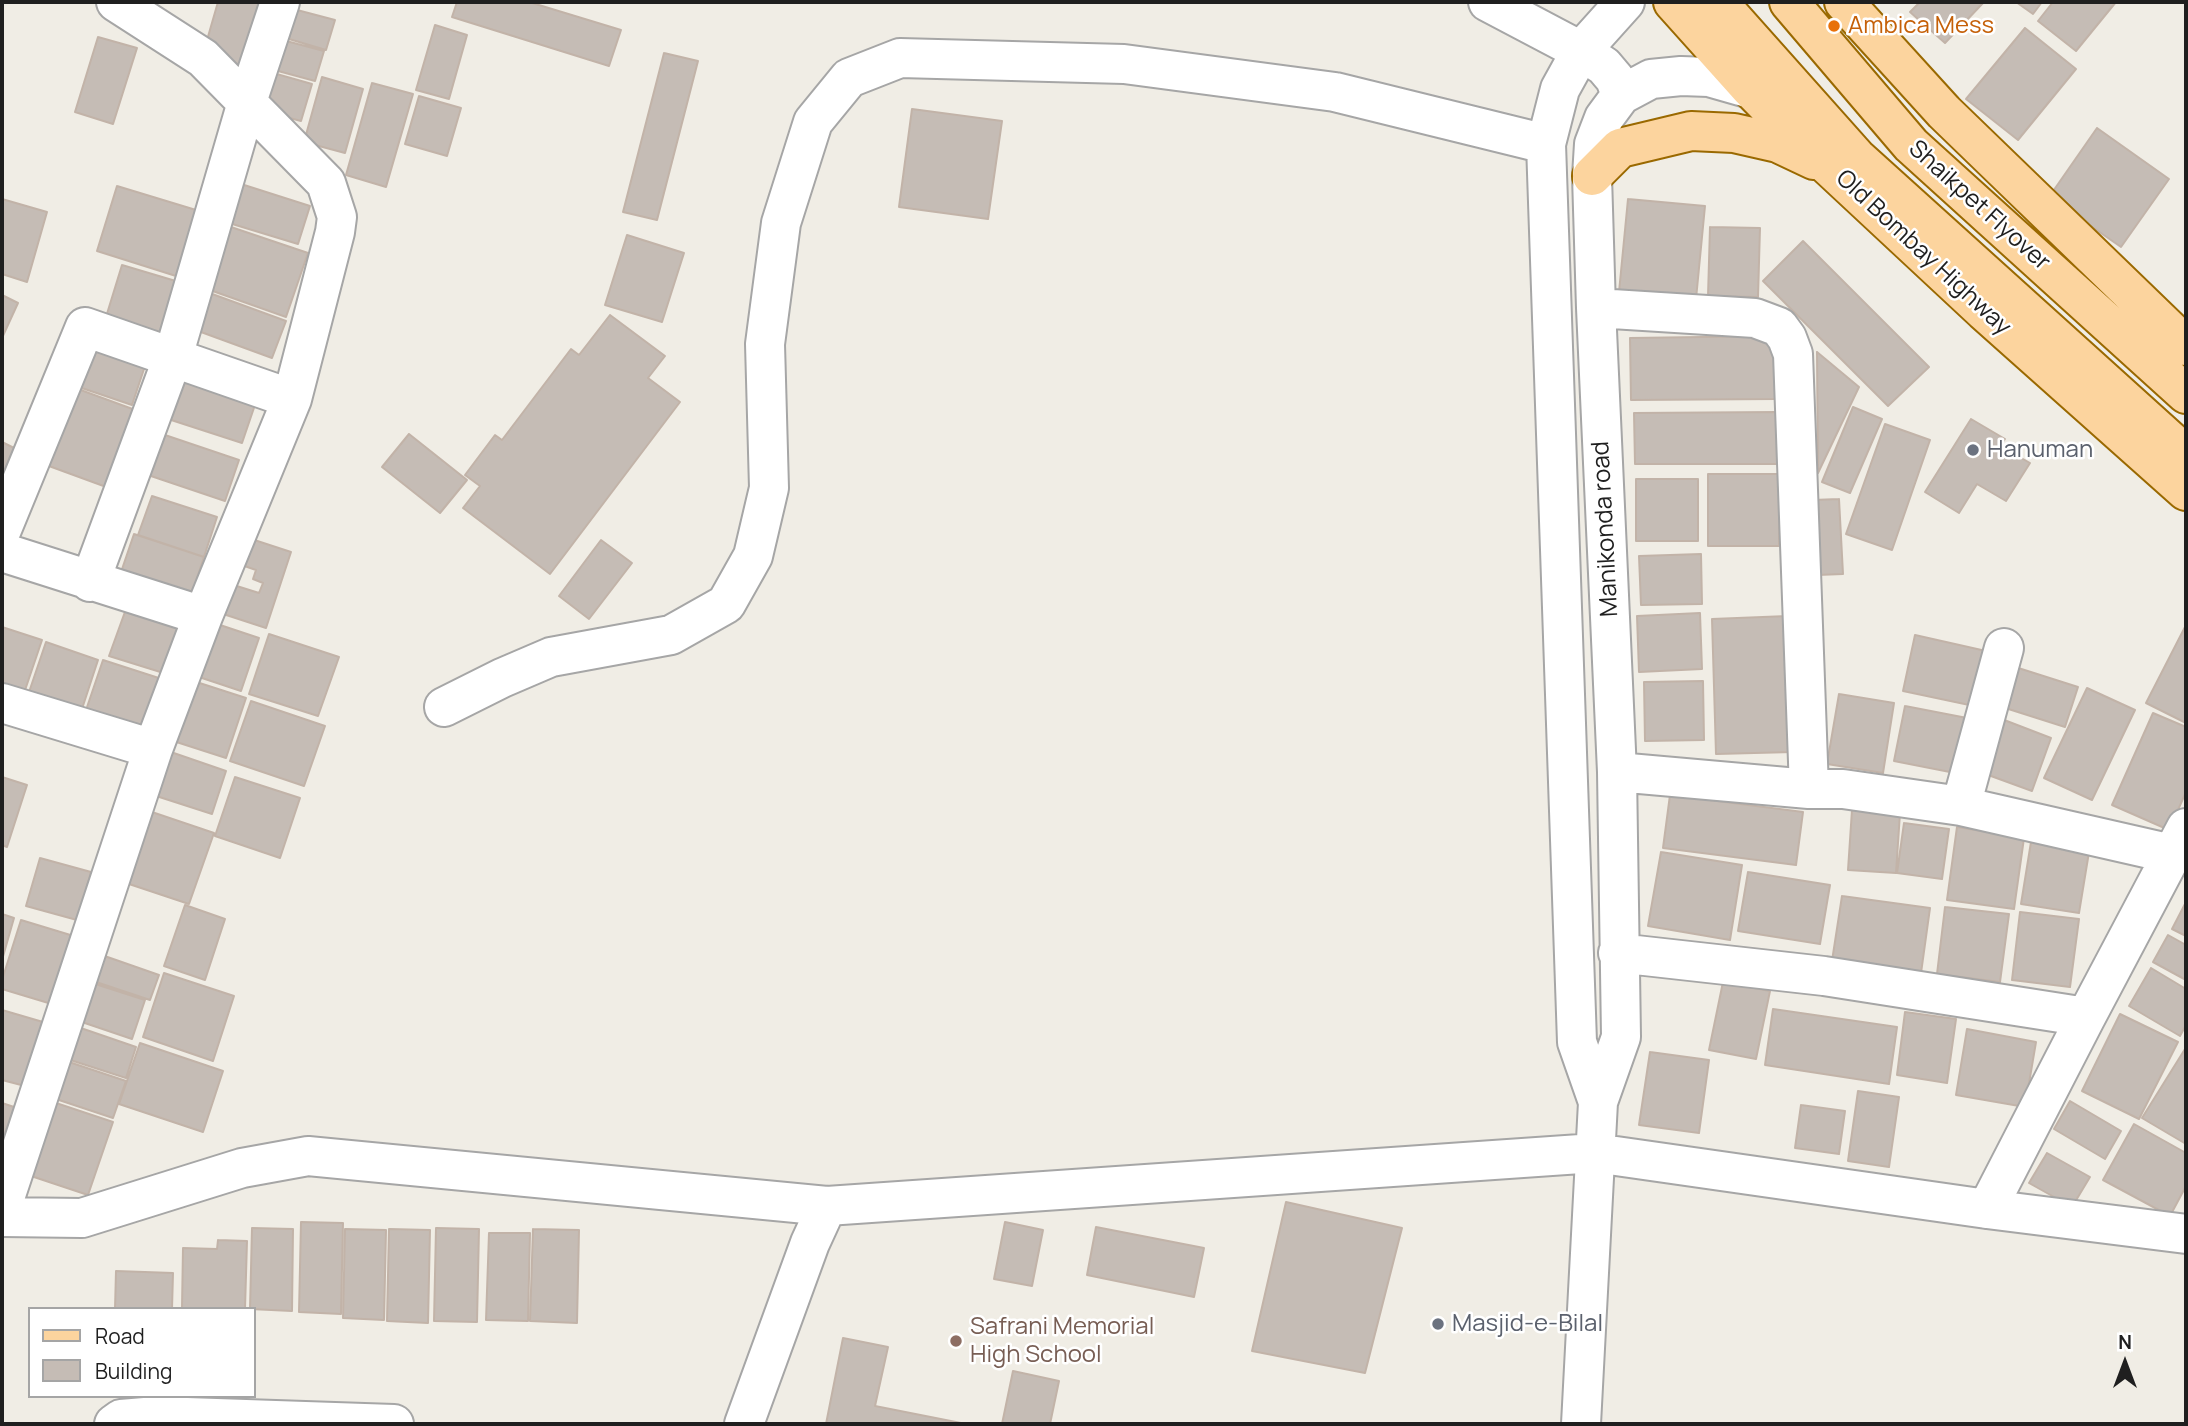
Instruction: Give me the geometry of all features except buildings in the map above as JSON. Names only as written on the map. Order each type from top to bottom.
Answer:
[{"type":"main road","name":"Old Bombay Highway","points":[[1673,2],[1751,89],[1831,168],[1984,311],[2186,491]]},
{"type":"main road","name":"Shaikpet Flyover","points":[[1718,2],[1856,157],[2186,455]]},
{"type":"main road","name":"Shaikpet Flyover","points":[[1789,2],[1911,145],[2186,394]]},
{"type":"main road","points":[[1844,2],[1944,112],[2186,346]]},
{"type":"main road","points":[[1592,176],[1620,148],[1691,131],[1734,133],[1778,144],[1831,168]]},
{"type":"street","points":[[2,1207],[153,749],[202,616],[292,399],[337,217],[326,183],[202,58],[116,2]]},
{"type":"street","points":[[90,582],[173,357],[247,103],[280,2]]},
{"type":"street","points":[[1488,2],[1604,66],[1615,79],[1621,95]]},
{"type":"street","name":"Manikonda road","points":[[1598,1102],[1577,1042],[1546,144],[1560,89],[1581,51],[1625,2]]},
{"type":"street","points":[[444,707],[551,657],[671,635],[726,604],[753,556],[769,488],[765,344],[781,223],[813,122],[849,78],[900,58],[1124,64],[1335,92],[1546,144]]},
{"type":"street","name":"Manikonda road","points":[[1581,1424],[1598,1102],[1620,1037],[1617,772],[1596,308],[1592,176],[1594,144],[1604,118],[1621,95],[1651,79],[1709,76],[1751,89]]},
{"type":"street","points":[[1596,308],[1755,318],[1779,327],[1787,338],[1793,354],[1809,789]]},
{"type":"street","points":[[2,529],[85,327],[292,399]]},
{"type":"street","points":[[2,552],[202,616]]},
{"type":"street","points":[[1961,806],[2004,648]]},
{"type":"street","points":[[2,703],[153,749]]},
{"type":"street","points":[[1617,772],[1809,789],[1843,789],[2179,841],[1987,1209]]},
{"type":"street","points":[[1618,953],[1824,976],[2085,1017]]},
{"type":"street","points":[[2,1216],[82,1218],[242,1168],[308,1156],[827,1206],[1595,1153],[1987,1209],[2186,1234]]},
{"type":"street","points":[[744,1424],[810,1243],[827,1206]]},
{"type":"street","points":[[114,1424],[121,1419],[157,1416],[394,1424]]},
{"type":"place","name":"Ambica Mess","points":[[1834,26]]},
{"type":"place","name":"Hanuman","points":[[1973,450]]},
{"type":"place","name":"Masjid-e-Bilal","points":[[1438,1324]]},
{"type":"place","name":"Safrani Memorial High School","points":[[956,1341]]}]
